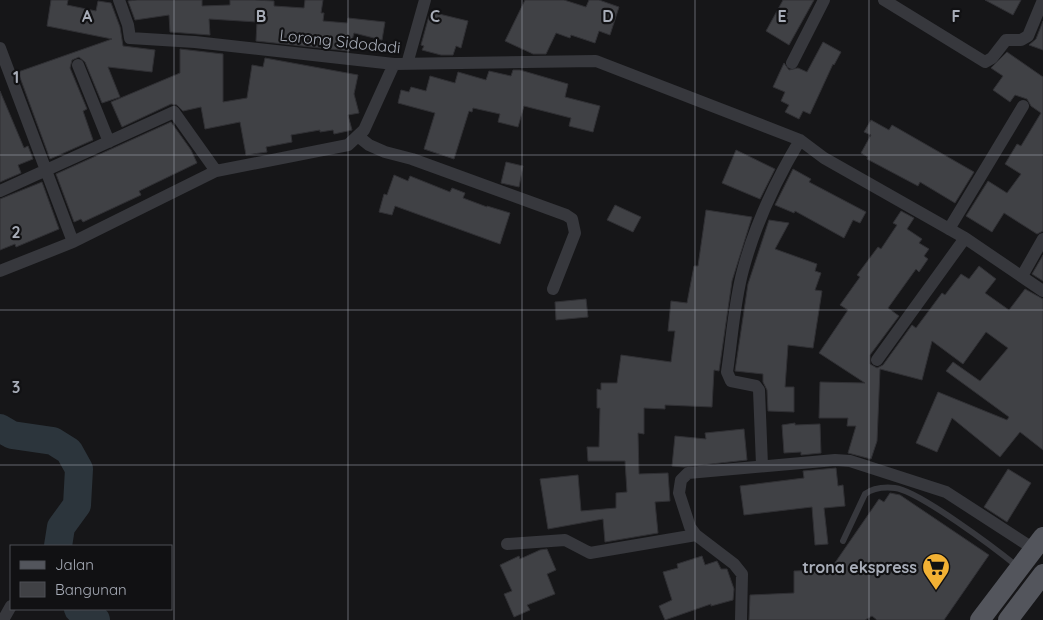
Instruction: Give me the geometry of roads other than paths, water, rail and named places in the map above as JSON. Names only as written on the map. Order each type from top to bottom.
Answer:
[{"type":"main road","points":[[980,620],[1038,543]]},
{"type":"main road","points":[[1008,620],[1041,580]]},
{"type":"street","name":"Lorong Sidodadi","points":[[119,0],[128,25],[130,38],[195,42],[400,64]]},
{"type":"street","points":[[0,271],[73,242],[216,171],[244,164],[342,147],[359,137],[400,64],[425,0]]},
{"type":"street","points":[[792,63],[824,0]]},
{"type":"street","points":[[884,0],[984,62],[992,58],[1006,40],[1021,40],[1028,36],[1043,0]]},
{"type":"street","points":[[0,48],[73,242]]},
{"type":"street","points":[[400,64],[602,62],[800,140],[824,158],[965,238],[1043,291]]},
{"type":"street","points":[[78,65],[109,142]]},
{"type":"street","points":[[949,229],[1024,106]]},
{"type":"street","points":[[0,191],[174,112],[216,171]]},
{"type":"street","points":[[359,137],[369,145],[385,152],[412,159],[561,212],[572,219],[575,233],[554,289]]},
{"type":"street","points":[[762,465],[759,390],[756,386],[731,380],[727,372],[742,272],[755,231],[788,160],[800,140]]},
{"type":"street","points":[[877,360],[965,238]]},
{"type":"street","points":[[1022,276],[1043,238]]},
{"type":"street","points":[[741,620],[742,574],[734,564],[696,535],[690,527],[679,492],[679,486],[683,476],[693,471],[835,460],[850,461],[946,492],[1038,543]]},
{"type":"street","points":[[507,544],[565,540],[590,553],[696,535]]},
{"type":"street","points":[[3,620],[10,608]]},
{"type":"lane","points":[[843,541],[865,494],[871,489],[896,488],[920,498],[994,548],[1019,568]]},
{"type":"waterway","points":[[0,428],[12,435],[53,441],[69,451],[79,469],[77,505],[61,527],[58,545]]},
{"type":"waterway","points":[[80,610],[96,620]]},
{"type":"place","name":"trona ekspress","points":[[936,591]]}]
